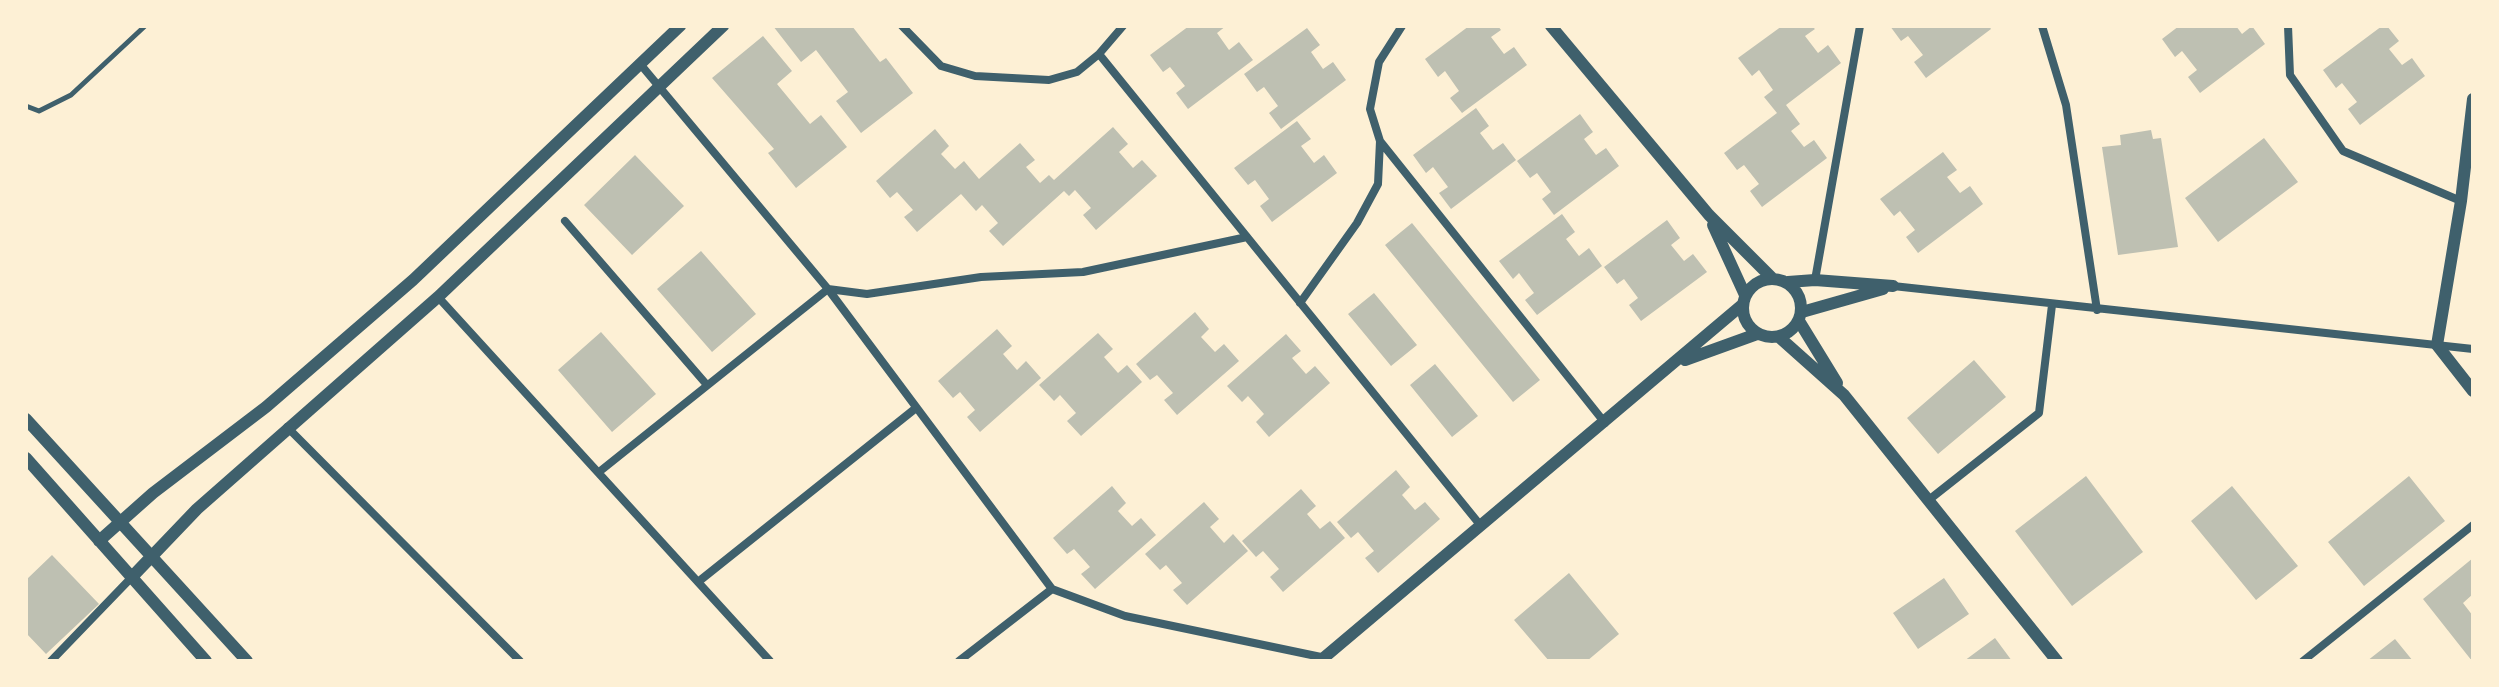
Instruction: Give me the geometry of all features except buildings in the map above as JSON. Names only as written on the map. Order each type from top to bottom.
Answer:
[{"type":"street","points":[[99,541],[266,407],[413,280],[680,26]]},
{"type":"street","points":[[51,661],[197,509],[438,297],[723,26]]},
{"type":"street","points":[[902,26],[941,66],[975,76],[1049,80],[1077,72],[1099,54],[1123,26]]},
{"type":"street","points":[[1300,303],[1357,223],[1378,184],[1380,141],[1370,109],[1379,62],[1402,26]]},
{"type":"street","points":[[1551,26],[1709,215],[1772,278],[1788,282],[1815,280],[1893,286],[2473,349]]},
{"type":"street","points":[[1815,280],[1860,26]]},
{"type":"street","points":[[2042,26],[2066,105],[2097,310]]},
{"type":"street","points":[[2288,26],[2290,75],[2343,151],[2461,201]]},
{"type":"street","points":[[1099,54],[1482,527]]},
{"type":"street","points":[[641,65],[828,289],[1052,589],[1125,616],[1320,659],[1678,363],[1744,300],[1756,283],[1772,278]]},
{"type":"street","points":[[2473,99],[2461,201],[2437,345],[2473,391]]},
{"type":"street","points":[[1380,141],[1605,423]]},
{"type":"street","points":[[1709,215],[1744,300],[1743,317],[1757,334]]},
{"type":"street","points":[[565,221],[707,385]]},
{"type":"street","points":[[599,472],[828,289],[867,294],[981,277],[1083,272],[1247,237]]},
{"type":"street","points":[[1788,282],[1799,295],[1800,316],[1844,395]]},
{"type":"street","points":[[1779,337],[1791,331],[1800,316],[1893,286]]},
{"type":"street","points":[[438,297],[770,661]]},
{"type":"street","points":[[1930,499],[2039,413],[2052,305]]},
{"type":"street","points":[[1678,363],[1757,334],[1779,337],[1844,395],[2057,661]]},
{"type":"street","points":[[698,582],[916,408]]},
{"type":"street","points":[[26,419],[247,661]]},
{"type":"street","points":[[287,427],[520,661]]},
{"type":"street","points":[[26,458],[206,661]]},
{"type":"street","points":[[2303,661],[2473,525]]},
{"type":"street","points":[[959,661],[1052,589]]},
{"type":"lane","points":[[26,106],[39,111],[71,95],[145,26]]}]
